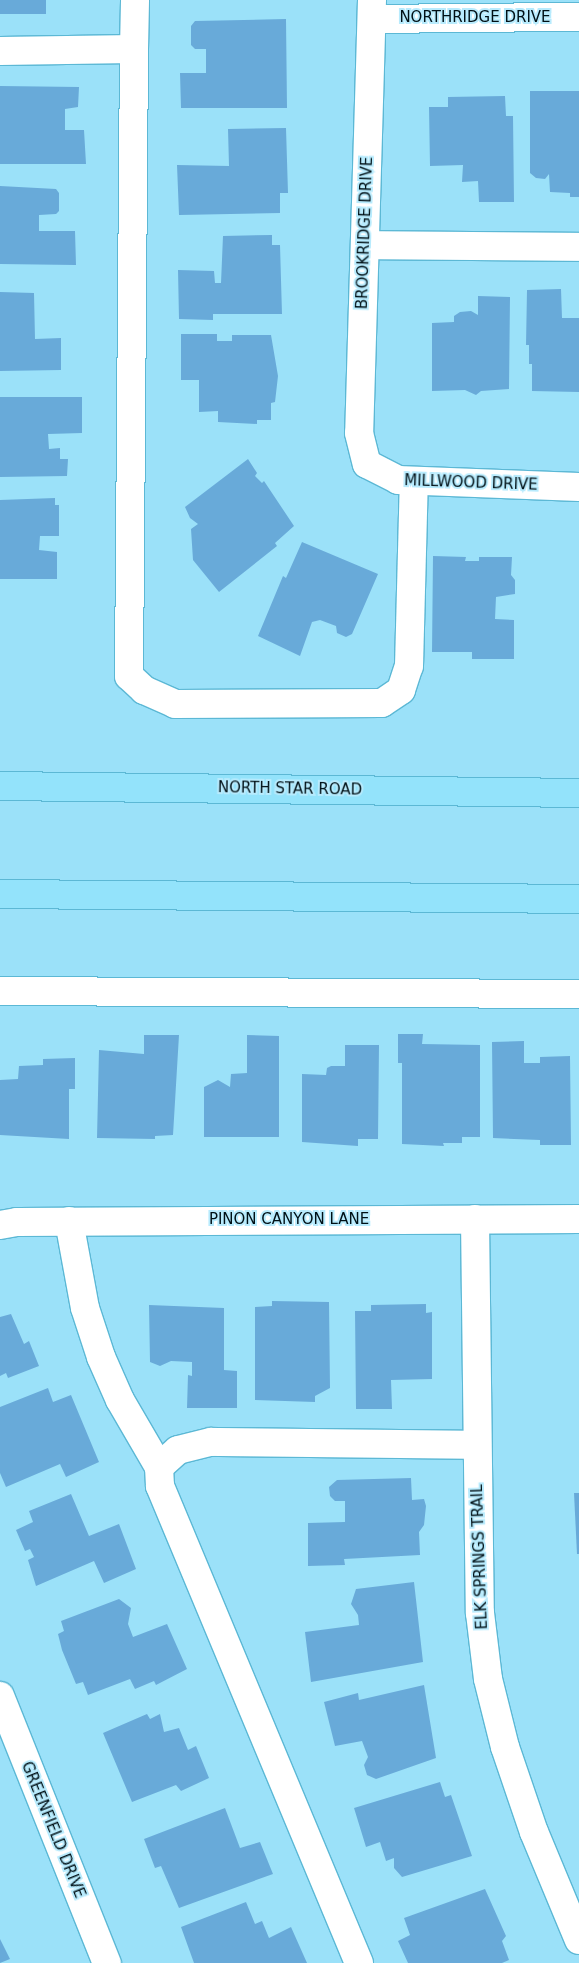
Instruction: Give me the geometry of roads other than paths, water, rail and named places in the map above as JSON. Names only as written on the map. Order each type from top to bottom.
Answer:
[{"type":"main road","name":"NORTH STAR ROAD","points":[[0,786],[579,793]]},
{"type":"main road","points":[[0,894],[579,899]]},
{"type":"street","points":[[135,0],[129,676],[144,690],[175,704],[382,703],[402,690],[409,666],[414,481]]},
{"type":"street","name":"NORTHRIDGE DRIVE","points":[[372,9],[579,17]]},
{"type":"street","name":"BROOKRIDGE DRIVE","points":[[368,464],[359,433],[372,9]]},
{"type":"street","points":[[0,51],[134,49]]},
{"type":"street","points":[[365,245],[579,247]]},
{"type":"street","name":"MILLWOOD DRIVE","points":[[368,464],[398,480],[579,488]]},
{"type":"street","points":[[0,992],[579,994]]},
{"type":"street","name":"ELK SPRINGS TRAIL","points":[[475,1219],[476,1445],[480,1614],[488,1679],[505,1747],[534,1832],[579,1940]]},
{"type":"street","name":"PINON CANYON LANE","points":[[0,1225],[69,1221],[579,1219]]},
{"type":"street","points":[[69,1221],[85,1308],[101,1357],[120,1400],[159,1466],[160,1486],[359,1963]]},
{"type":"street","points":[[159,1466],[178,1450],[211,1442],[476,1445]]},
{"type":"street","name":"GREENFIELD DRIVE","points":[[0,1696],[107,1963]]}]
